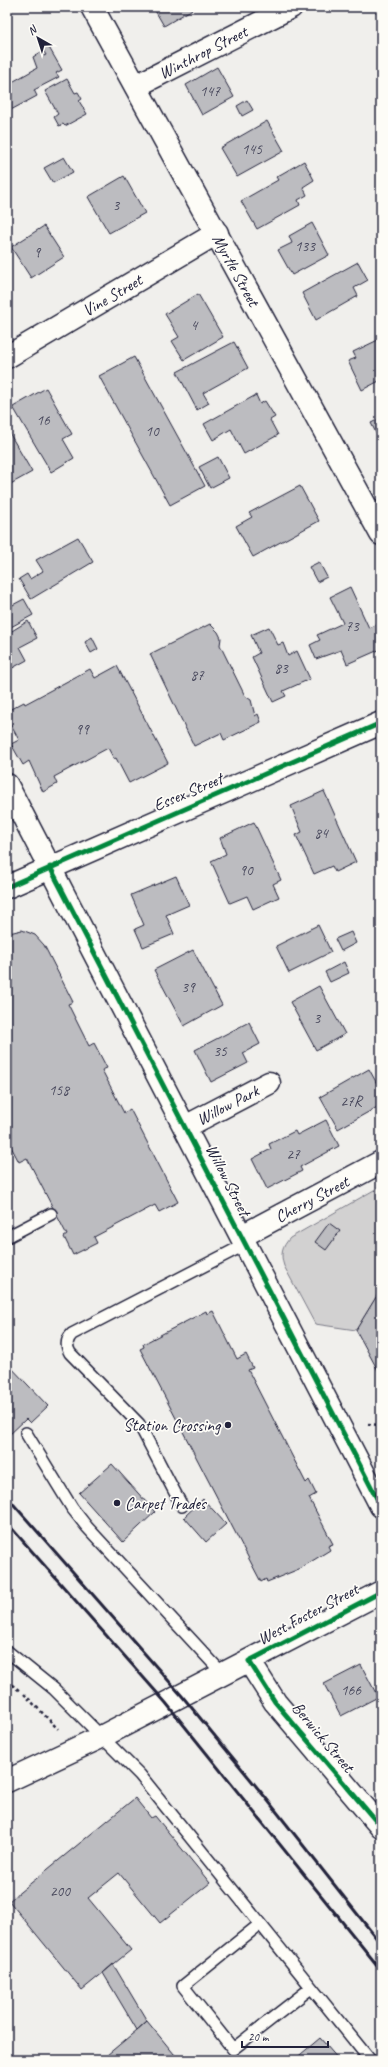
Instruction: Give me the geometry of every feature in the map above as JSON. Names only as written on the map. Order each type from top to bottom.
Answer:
[{"type":"street","name":"Myrtle Street","points":[[92,7],[381,534]]},
{"type":"street","name":"Winthrop Street","points":[[136,86],[291,7]]},
{"type":"street","name":"Vine Street","points":[[7,357],[217,233]]},
{"type":"street","name":"Essex Street","points":[[7,887],[381,723]]},
{"type":"street","name":"Willow Street","points":[[7,785],[381,1506]]},
{"type":"street","name":"Willow Park","points":[[185,1127],[269,1083]]},
{"type":"street","name":"Cherry Street","points":[[244,1240],[381,1162]]},
{"type":"street","name":"West Foster Street","points":[[7,1781],[101,1737],[381,1592]]},
{"type":"street","name":"Berwick Street","points":[[249,1661],[275,1702],[381,1827]]},
{"type":"lane","points":[[7,1237],[51,1214]]},
{"type":"lane","points":[[182,1506],[141,1428],[70,1353],[67,1346],[68,1340],[72,1334],[244,1240]]},
{"type":"lane","points":[[26,1433],[72,1508],[87,1527],[223,1674]]},
{"type":"lane","points":[[7,1651],[54,1689],[140,1775],[370,2060]]},
{"type":"lane","points":[[260,1924],[183,1986],[233,2049],[312,1988]]},
{"type":"path","points":[[7,1681],[34,1702],[75,1750]]},
{"type":"shaded area","points":[[381,1186],[381,1289],[356,1330],[315,1324],[284,1266],[282,1254],[285,1244],[290,1238]]},
{"type":"building","points":[[153,7],[196,7],[164,26]]},
{"type":"building","points":[[47,44],[62,70],[56,73],[59,77],[34,90],[37,96],[7,112],[7,85],[37,68],[33,57],[41,52],[44,56],[46,55],[41,47]]},
{"type":"building","points":[[217,67],[234,97],[202,115],[186,85]]},
{"type":"building","points":[[67,79],[75,93],[78,92],[82,99],[79,101],[87,114],[65,126],[63,124],[59,126],[54,117],[58,114],[45,91]]},
{"type":"building","points":[[247,100],[253,110],[242,116],[237,106]]},
{"type":"building","points":[[267,121],[284,151],[237,177],[220,148]]},
{"type":"building","points":[[64,157],[73,172],[53,183],[44,168]]},
{"type":"building","points":[[304,161],[314,180],[303,187],[307,195],[298,200],[300,205],[257,229],[241,201],[278,180],[276,177]]},
{"type":"building","points":[[124,176],[145,213],[109,233],[88,197]]},
{"type":"building","points":[[312,223],[329,255],[292,275],[278,250],[292,243],[289,236]]},
{"type":"building","points":[[44,226],[64,257],[31,278],[11,247]]},
{"type":"building","points":[[358,262],[368,280],[354,288],[358,296],[316,320],[302,293]]},
{"type":"building","points":[[198,294],[223,337],[184,360],[172,341],[179,337],[165,314]]},
{"type":"building","points":[[381,337],[381,380],[362,390],[348,361],[356,358],[353,352],[380,339]]},
{"type":"building","points":[[234,342],[248,368],[203,393],[209,403],[197,410],[177,372]]},
{"type":"building","points":[[134,357],[205,486],[170,505],[99,376]]},
{"type":"building","points":[[46,388],[72,434],[63,439],[74,458],[51,472],[13,407]]},
{"type":"building","points":[[256,395],[260,404],[265,401],[275,417],[270,420],[278,435],[244,454],[231,429],[213,440],[204,424]]},
{"type":"building","points":[[381,418],[381,443],[371,423]]},
{"type":"building","points":[[7,429],[32,472],[7,486]]},
{"type":"building","points":[[218,457],[229,478],[210,488],[199,467]]},
{"type":"building","points":[[300,486],[319,521],[253,557],[236,526],[252,517],[249,513]]},
{"type":"building","points":[[78,537],[93,562],[31,599],[19,579],[27,574],[30,579],[43,571],[36,560]]},
{"type":"building","points":[[319,562],[327,577],[317,582],[309,567]]},
{"type":"building","points":[[350,587],[369,628],[378,624],[381,631],[381,649],[347,664],[341,650],[316,659],[310,645],[320,640],[317,635],[343,623],[330,597]]},
{"type":"building","points":[[24,599],[33,615],[9,628],[7,625],[7,608]]},
{"type":"building","points":[[28,621],[37,638],[20,647],[27,660],[7,671],[7,634]]},
{"type":"building","points":[[210,624],[218,632],[221,638],[220,645],[245,696],[251,700],[255,716],[258,714],[261,722],[224,740],[221,733],[194,746],[150,654]]},
{"type":"building","points":[[269,627],[278,645],[283,643],[288,656],[297,651],[310,679],[283,691],[286,696],[273,702],[252,657],[259,653],[251,635]]},
{"type":"building","points":[[92,637],[98,649],[91,653],[85,642]]},
{"type":"building","points":[[117,666],[168,763],[129,783],[116,758],[114,759],[108,748],[54,777],[57,784],[43,792],[29,761],[23,765],[11,744],[19,740],[7,718],[7,711],[24,702],[25,704],[90,669],[95,678]]},
{"type":"building","points":[[324,791],[356,862],[335,872],[332,866],[314,874],[296,835],[302,832],[291,806]]},
{"type":"building","points":[[254,822],[281,880],[273,884],[279,897],[253,909],[247,896],[230,903],[211,861],[226,854],[220,838]]},
{"type":"building","points":[[176,876],[189,905],[166,915],[174,934],[143,947],[135,929],[144,925],[131,895]]},
{"type":"building","points":[[318,925],[331,952],[289,973],[276,946]]},
{"type":"building","points":[[22,930],[35,935],[44,945],[73,1002],[68,1004],[89,1046],[94,1043],[107,1068],[102,1070],[124,1113],[130,1109],[178,1202],[159,1212],[155,1205],[94,1237],[97,1243],[73,1255],[64,1237],[67,1235],[27,1158],[19,1162],[7,1139],[7,938],[10,936],[9,933]]},
{"type":"building","points":[[351,932],[356,943],[341,951],[335,939]]},
{"type":"building","points":[[193,950],[222,1005],[184,1026],[154,970]]},
{"type":"building","points":[[344,962],[349,973],[330,982],[325,972]]},
{"type":"building","points":[[319,986],[345,1034],[316,1050],[290,1002]]},
{"type":"building","points":[[249,1022],[260,1044],[243,1053],[248,1063],[211,1082],[195,1050]]},
{"type":"building","points":[[369,1069],[381,1091],[381,1105],[338,1129],[320,1097]]},
{"type":"building","points":[[326,1120],[339,1146],[300,1167],[302,1171],[267,1189],[252,1159],[271,1149],[269,1144],[295,1131],[297,1135]]},
{"type":"building","points":[[329,1223],[340,1231],[326,1250],[315,1242]]},
{"type":"building","points":[[381,1289],[381,1376],[356,1330]]},
{"type":"building","name":"Station Crossing","points":[[206,1311],[207,1314],[213,1311],[237,1359],[246,1354],[253,1368],[248,1370],[306,1483],[309,1480],[316,1494],[309,1498],[333,1544],[328,1546],[330,1550],[299,1569],[267,1582],[266,1579],[261,1582],[140,1349],[144,1347],[143,1344]]},
{"type":"building","points":[[7,1363],[48,1406],[30,1423],[26,1419],[7,1437]]},
{"type":"building","name":"Carpet Trades","points":[[112,1464],[155,1512],[123,1542],[79,1493]]},
{"type":"building","points":[[203,1499],[226,1524],[206,1542],[184,1517]]},
{"type":"building","points":[[361,1665],[378,1697],[341,1716],[324,1684]]},
{"type":"building","points":[[135,1798],[151,1818],[155,1816],[210,1883],[160,1923],[119,1873],[88,1898],[131,1950],[82,1990],[9,1901]]},
{"type":"building","points":[[113,1964],[147,2021],[137,2030],[103,1973]]},
{"type":"building","points":[[147,2021],[179,2060],[101,2060],[137,2030]]},
{"type":"building","points":[[320,2038],[339,2060],[294,2060]]},
{"type":"railway","points":[[7,1497],[182,1696],[265,1797],[381,1944]]},
{"type":"railway","points":[[7,1523],[166,1703],[381,1970]]},
{"type":"cycle path","points":[[7,887],[381,723]]},
{"type":"cycle path","points":[[50,867],[381,1506]]},
{"type":"cycle path","points":[[381,1592],[249,1661],[275,1702],[381,1827]]},
{"type":"place","name":"Station Crossing","points":[[228,1425]]},
{"type":"place","name":"Carpet Trades","points":[[117,1503]]}]
